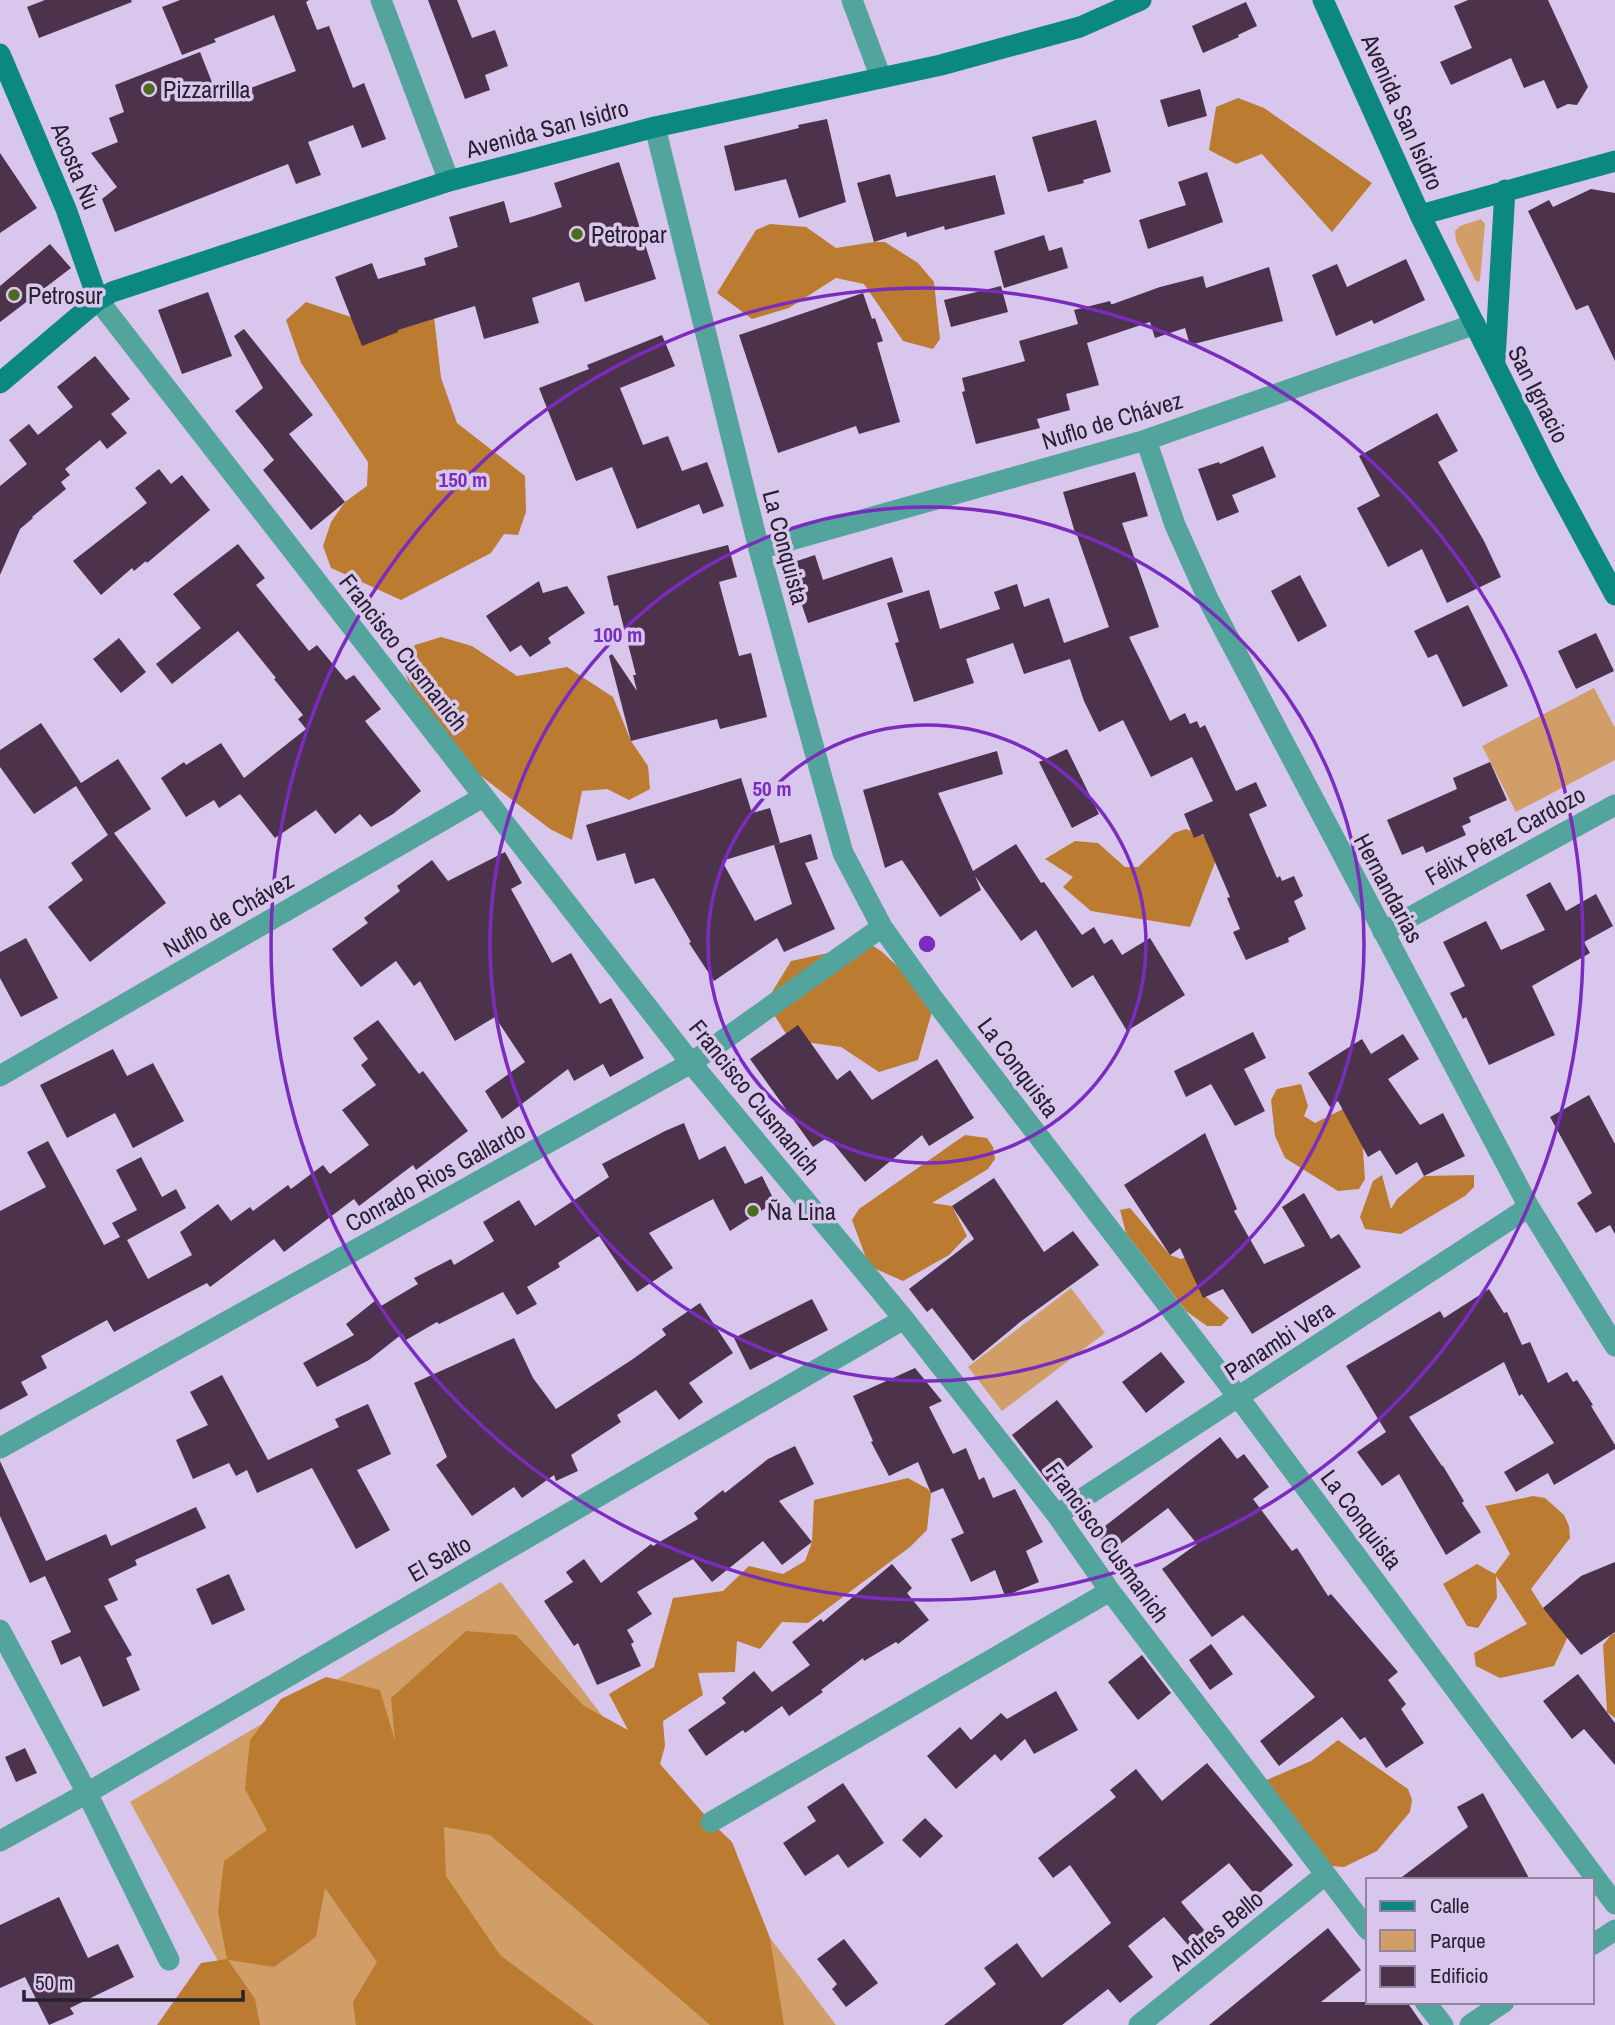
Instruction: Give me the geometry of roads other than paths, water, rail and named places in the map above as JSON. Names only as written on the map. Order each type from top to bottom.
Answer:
[{"type":"main road","name":"Avenida San Isidro","points":[[0,383],[98,300],[112,292],[449,181],[655,127],[941,65],[1080,27],[1141,0]]},
{"type":"main road","name":"Avenida San Isidro","points":[[1323,0],[1420,215],[1615,161]]},
{"type":"main road","name":"Acosta Ñu","points":[[0,54],[66,209],[98,300]]},
{"type":"main road","points":[[1494,362],[1505,190]]},
{"type":"main road","name":"San Ignacio","points":[[1420,215],[1548,471],[1615,594]]},
{"type":"street","points":[[381,0],[449,181]]},
{"type":"street","points":[[852,0],[881,78]]},
{"type":"street","name":"La Conquista","points":[[655,127],[759,549],[843,853],[882,927],[935,1001],[1239,1398],[1615,1904]]},
{"type":"street","name":"Francisco Cusmanich","points":[[98,300],[691,1063],[904,1319],[1058,1515],[1110,1591],[1366,1927]]},
{"type":"street","name":"Nuflo de Chávez","points":[[759,549],[1146,440],[1475,324]]},
{"type":"street","name":"Hernandarias","points":[[1146,440],[1175,525],[1209,601],[1529,1207],[1615,1346]]},
{"type":"street","name":"Nuflo de Chávez","points":[[0,1076],[483,797]]},
{"type":"street","name":"Félix Pérez Cardozo","points":[[1383,932],[1615,805]]},
{"type":"street","name":"Conrado Rios Gallardo","points":[[0,1448],[691,1063],[882,927]]},
{"type":"street","name":"Panambi Vera","points":[[1058,1515],[1529,1207]]},
{"type":"street","name":"El Salto","points":[[0,1841],[904,1319]]},
{"type":"street","points":[[711,1822],[1110,1591]]},
{"type":"street","points":[[0,1630],[87,1793],[169,1960]]},
{"type":"street","name":"Andres Bello","points":[[1139,2025],[1325,1875]]},
{"type":"street","points":[[1594,1944],[1615,1930]]},
{"type":"street","points":[[1427,2004],[1443,2025]]},
{"type":"street","points":[[1470,2025],[1501,2004]]},
{"type":"place","name":"Pizzarrilla","points":[[149,89]]},
{"type":"place","name":"Petropar","points":[[577,234]]},
{"type":"place","name":"Petrosur","points":[[14,295]]},
{"type":"place","name":"Ña Lina","points":[[753,1211]]}]
